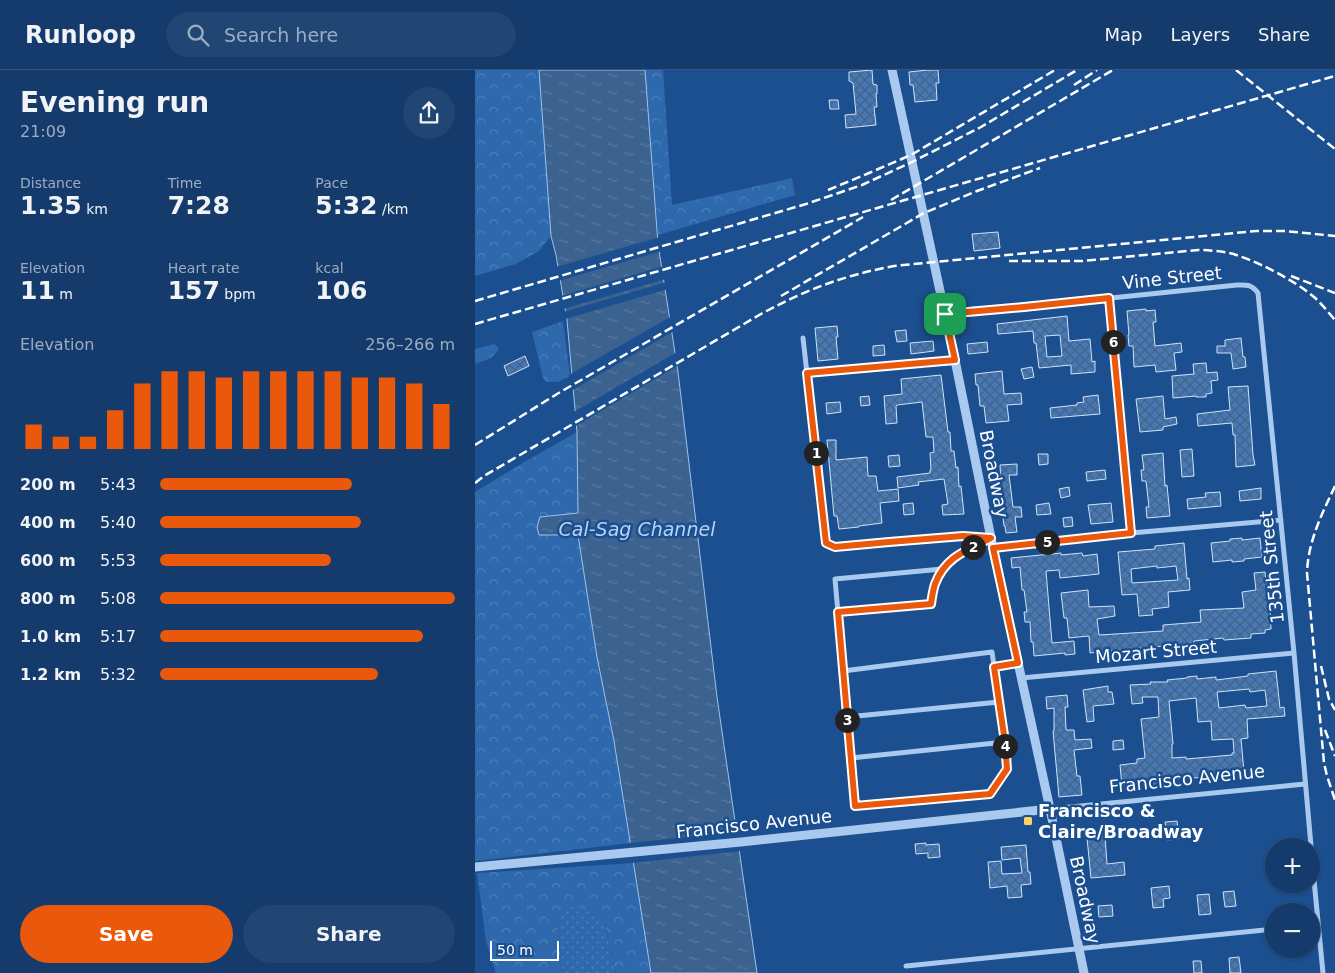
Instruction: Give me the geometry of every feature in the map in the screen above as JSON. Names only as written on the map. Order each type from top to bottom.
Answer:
[{"type":"street","name":"Broadway","points":[[892,70],[1084,973]]},
{"type":"street","name":"Vine Street","points":[[945,314],[1237,285],[1253,287]]},
{"type":"street","name":"135th Street","points":[[1253,287],[1258,292],[1259,300],[1294,652],[1310,838]]},
{"type":"street","points":[[1109,298],[1131,533]]},
{"type":"street","points":[[803,338],[826,543],[835,547],[963,536],[991,538]]},
{"type":"street","points":[[807,373],[955,360]]},
{"type":"street","points":[[993,548],[1131,533],[1281,520]]},
{"type":"street","points":[[838,612],[931,604],[935,585],[942,569],[955,556],[991,538]]},
{"type":"street","points":[[843,671],[991,652],[1005,742],[1007,769],[990,794],[855,806],[851,758],[847,717],[835,580],[942,569]]},
{"type":"street","name":"Mozart Street","points":[[1021,678],[1294,652]]},
{"type":"street","points":[[994,667],[1018,663]]},
{"type":"street","points":[[847,717],[999,702]]},
{"type":"street","points":[[851,758],[1005,742]]},
{"type":"street","name":"Francisco Avenue","points":[[475,867],[741,842],[1305,784]]},
{"type":"street","points":[[906,966],[1265,930]]},
{"type":"street","name":"135th Street","points":[[1320,944],[1323,973]]},
{"type":"green space","points":[[475,70],[539,70],[551,236],[539,251],[516,264],[475,276]]},
{"type":"green space","points":[[645,70],[663,70],[672,205],[792,178],[795,195],[658,235]]},
{"type":"green space","points":[[563,321],[570,376],[558,382],[546,382],[543,378],[532,332]]},
{"type":"green space","points":[[494,344],[499,348],[495,355],[475,364],[475,349]]},
{"type":"green space","points":[[577,432],[578,513],[540,517],[540,535],[578,534],[597,657],[614,741],[631,843],[475,861],[475,492]]},
{"type":"green space","points":[[634,863],[651,973],[616,973],[604,922],[581,907],[569,905],[557,915],[562,973],[496,973],[486,941],[477,873]]},
{"type":"green space","points":[[569,905],[581,906],[604,922],[616,973],[562,973],[557,914]]},
{"type":"water","name":"Cal-Sag Channel","points":[[539,70],[645,70],[658,244],[678,372],[717,697],[757,973],[651,973],[614,741],[597,657],[578,535],[539,535],[537,527],[540,517],[578,513],[577,432],[567,320],[551,236]]},
{"type":"pier","points":[[660,237],[662,251],[558,281],[556,267]]},
{"type":"pier","points":[[664,266],[666,279],[563,309],[561,296]]},
{"type":"pier","points":[[667,282],[668,289],[565,319],[563,312]]},
{"type":"pier","points":[[672,316],[674,331],[571,391],[569,375]]},
{"type":"pier","points":[[677,352],[679,365],[574,427],[572,413]]},
{"type":"pier","points":[[738,832],[741,851],[631,863],[629,843]]},
{"type":"building","points":[[872,70],[873,84],[877,85],[877,107],[874,107],[876,125],[846,128],[845,115],[856,114],[853,83],[849,81],[849,72]]},
{"type":"building","points":[[938,70],[939,83],[936,83],[937,100],[915,102],[913,85],[910,85],[909,72]]},
{"type":"building","points":[[829,100],[838,100],[839,109],[830,109]]},
{"type":"building","points":[[998,232],[1000,248],[974,251],[972,234]]},
{"type":"building","points":[[1146,309],[1146,311],[1155,310],[1156,322],[1153,322],[1155,346],[1181,343],[1182,352],[1174,353],[1176,370],[1156,372],[1155,365],[1134,367],[1133,346],[1129,346],[1127,311]]},
{"type":"building","points":[[1067,316],[1069,341],[1090,339],[1092,362],[1095,361],[1095,372],[1071,374],[1071,365],[1039,368],[1033,331],[998,334],[997,324]],"holes":[[[1060,335],[1062,356],[1047,357],[1045,336]]]},
{"type":"building","points":[[837,326],[838,359],[818,361],[815,328]]},
{"type":"building","points":[[906,330],[907,341],[897,342],[895,331]]},
{"type":"building","points":[[1241,338],[1246,367],[1233,369],[1231,353],[1217,353],[1217,346],[1225,346],[1225,340]]},
{"type":"building","points":[[933,341],[934,351],[911,354],[910,343]]},
{"type":"building","points":[[987,342],[988,352],[968,354],[967,344]]},
{"type":"building","points":[[884,345],[885,355],[873,356],[873,346]]},
{"type":"building","points":[[525,356],[529,366],[508,376],[504,366]]},
{"type":"building","points":[[1206,363],[1207,373],[1217,372],[1218,380],[1211,381],[1212,393],[1206,394],[1206,397],[1173,398],[1172,376],[1194,374],[1193,364]]},
{"type":"building","points":[[1032,367],[1034,377],[1024,379],[1021,369]]},
{"type":"building","points":[[1002,371],[1004,394],[1021,393],[1022,404],[1007,405],[1009,421],[986,423],[984,406],[980,406],[975,374]]},
{"type":"building","points":[[941,375],[951,451],[954,451],[956,468],[958,467],[959,487],[961,486],[964,514],[943,515],[942,505],[948,504],[944,479],[918,482],[919,485],[898,488],[897,477],[930,473],[931,470],[930,453],[934,452],[933,437],[926,437],[922,402],[897,405],[897,423],[886,424],[884,396],[902,394],[901,379]]},
{"type":"building","points":[[1248,386],[1255,465],[1236,467],[1235,435],[1233,435],[1232,423],[1198,426],[1197,414],[1230,410],[1228,387]]},
{"type":"building","points":[[1098,395],[1100,414],[1051,418],[1050,408],[1077,405],[1077,403],[1084,402],[1083,397]]},
{"type":"building","points":[[869,396],[870,405],[861,406],[860,397]]},
{"type":"building","points":[[1163,396],[1165,419],[1176,417],[1177,424],[1163,427],[1163,430],[1140,432],[1136,399]]},
{"type":"building","points":[[840,402],[841,412],[827,414],[826,403]]},
{"type":"building","points":[[827,440],[836,440],[836,460],[867,457],[868,476],[876,476],[878,491],[898,489],[899,501],[880,503],[882,523],[839,529],[837,516],[834,516]]},
{"type":"building","points":[[1192,449],[1194,476],[1182,477],[1180,450]]},
{"type":"building","points":[[1163,453],[1165,486],[1167,485],[1170,516],[1147,518],[1146,507],[1149,507],[1146,481],[1142,481],[1141,470],[1144,470],[1142,455]]},
{"type":"building","points":[[1038,454],[1048,454],[1048,464],[1039,465]]},
{"type":"building","points":[[899,455],[900,466],[889,467],[888,456]]},
{"type":"building","points":[[1017,464],[1017,475],[1009,475],[1013,507],[1021,507],[1022,517],[1015,517],[1017,532],[1006,533],[1001,500],[998,500],[996,485],[1001,485],[1000,465]]},
{"type":"building","points":[[1105,470],[1106,479],[1087,481],[1086,472]]},
{"type":"building","points":[[1069,487],[1070,496],[1061,498],[1059,489]]},
{"type":"building","points":[[1261,488],[1261,499],[1240,501],[1239,491]]},
{"type":"building","points":[[1220,492],[1221,506],[1188,509],[1187,499],[1206,497],[1205,493]]},
{"type":"building","points":[[913,503],[914,514],[904,515],[903,504]]},
{"type":"building","points":[[1049,503],[1051,514],[1037,515],[1036,505]]},
{"type":"building","points":[[1111,503],[1113,522],[1091,524],[1088,505]]},
{"type":"building","points":[[1072,517],[1073,526],[1064,527],[1063,518]]},
{"type":"building","points":[[1242,538],[1242,540],[1260,538],[1262,557],[1244,559],[1244,561],[1213,562],[1211,543]]},
{"type":"building","points":[[1184,543],[1187,579],[1189,578],[1190,590],[1168,592],[1169,607],[1152,609],[1153,615],[1139,616],[1137,594],[1122,595],[1118,552],[1155,549],[1155,546]],"holes":[[[1157,566],[1157,568],[1176,566],[1178,580],[1132,583],[1131,569]]]},
{"type":"building","points":[[1061,553],[1061,555],[1082,553],[1083,556],[1097,554],[1099,574],[1060,578],[1059,570],[1046,571],[1052,643],[1074,641],[1075,654],[1034,656],[1030,622],[1025,622],[1024,612],[1027,612],[1024,590],[1022,590],[1020,567],[1012,568],[1011,558]]},
{"type":"building","points":[[1265,572],[1267,591],[1272,590],[1274,604],[1270,605],[1271,629],[1265,630],[1265,633],[1251,634],[1251,638],[1224,640],[1223,638],[1194,641],[1194,643],[1090,653],[1089,636],[1069,638],[1067,618],[1064,618],[1061,593],[1088,590],[1089,607],[1114,606],[1115,616],[1097,619],[1099,635],[1163,631],[1163,625],[1201,622],[1200,610],[1244,608],[1242,592],[1256,590],[1254,573]]},
{"type":"building","points":[[1276,671],[1280,708],[1284,707],[1285,716],[1247,719],[1248,738],[1241,739],[1244,772],[1225,774],[1225,778],[1215,779],[1215,776],[1172,780],[1172,783],[1150,786],[1140,787],[1139,784],[1122,786],[1120,765],[1137,763],[1137,759],[1145,758],[1141,719],[1159,717],[1158,697],[1142,697],[1143,703],[1132,704],[1130,685],[1168,682],[1167,680],[1197,676],[1197,679],[1216,677],[1216,680],[1248,676],[1248,674]],"holes":[[[1249,689],[1250,692],[1265,690],[1267,706],[1246,708],[1245,705],[1219,708],[1217,692]],[[1196,698],[1198,722],[1211,721],[1212,740],[1233,739],[1234,753],[1232,755],[1186,759],[1186,757],[1172,758],[1173,744],[1169,701]]]},
{"type":"building","points":[[1108,686],[1108,692],[1112,692],[1114,704],[1093,706],[1094,721],[1087,722],[1083,690]]},
{"type":"building","points":[[1067,695],[1068,707],[1065,707],[1066,730],[1074,730],[1075,740],[1091,739],[1092,748],[1074,750],[1077,776],[1080,776],[1082,795],[1059,797],[1053,731],[1054,708],[1047,709],[1046,697]]},
{"type":"building","points":[[1123,740],[1124,749],[1113,750],[1113,741]]},
{"type":"building","points":[[1177,821],[1179,839],[1167,840],[1165,822]]},
{"type":"building","points":[[1105,836],[1107,864],[1124,862],[1125,875],[1091,878],[1087,838]]},
{"type":"building","points":[[926,843],[926,845],[939,844],[940,857],[928,858],[928,853],[916,854],[915,844]]},
{"type":"building","points":[[1026,845],[1031,884],[1021,885],[1022,897],[1008,898],[1007,886],[990,888],[988,862],[1001,861],[1002,874],[1022,873],[1020,858],[1002,860],[1001,847]]},
{"type":"building","points":[[1169,886],[1170,898],[1163,899],[1164,907],[1153,908],[1151,888]]},
{"type":"building","points":[[1234,891],[1236,906],[1225,907],[1223,892]]},
{"type":"building","points":[[1209,894],[1211,914],[1199,915],[1197,895]]},
{"type":"building","points":[[1112,905],[1113,916],[1099,917],[1098,906]]},
{"type":"building","points":[[1239,957],[1241,973],[1230,973],[1229,958]]},
{"type":"building","points":[[1193,961],[1201,961],[1202,973],[1194,973]]},
{"type":"railway","points":[[828,190],[911,155],[1055,70]]},
{"type":"railway","points":[[475,301],[806,204],[862,185],[981,127],[1077,70]]},
{"type":"railway","points":[[1074,85],[1097,70]]},
{"type":"railway","points":[[891,200],[1113,70]]},
{"type":"railway","points":[[1236,70],[1335,149]]},
{"type":"railway","points":[[475,324],[1335,76]]},
{"type":"railway","points":[[781,296],[924,213],[1040,168]]},
{"type":"railway","points":[[475,445],[557,394],[863,217]]},
{"type":"railway","points":[[475,483],[761,314],[809,291],[859,274],[894,266],[1256,231],[1285,231],[1335,236]]},
{"type":"railway","points":[[1009,261],[1082,261],[1198,250],[1225,252],[1262,265],[1285,277],[1306,290],[1335,320]]},
{"type":"railway","points":[[1291,276],[1335,293]]},
{"type":"railway","points":[[1335,486],[1313,539],[1307,573],[1324,763],[1335,800]]},
{"type":"railway","points":[[1321,666],[1329,699],[1335,710]]},
{"type":"railway","points":[[1325,730],[1335,756]]},
{"type":"place","name":"Francisco & Claire/Broadway","points":[[1028,821]]},
{"type":"route","points":[[1109,298],[1131,533],[993,548],[1018,663],[994,667],[1007,769],[990,794],[855,806],[838,612],[931,604],[935,585],[942,569],[955,556],[991,538],[963,536],[835,547],[826,543],[807,373],[955,360],[945,314],[1109,298]]}]
